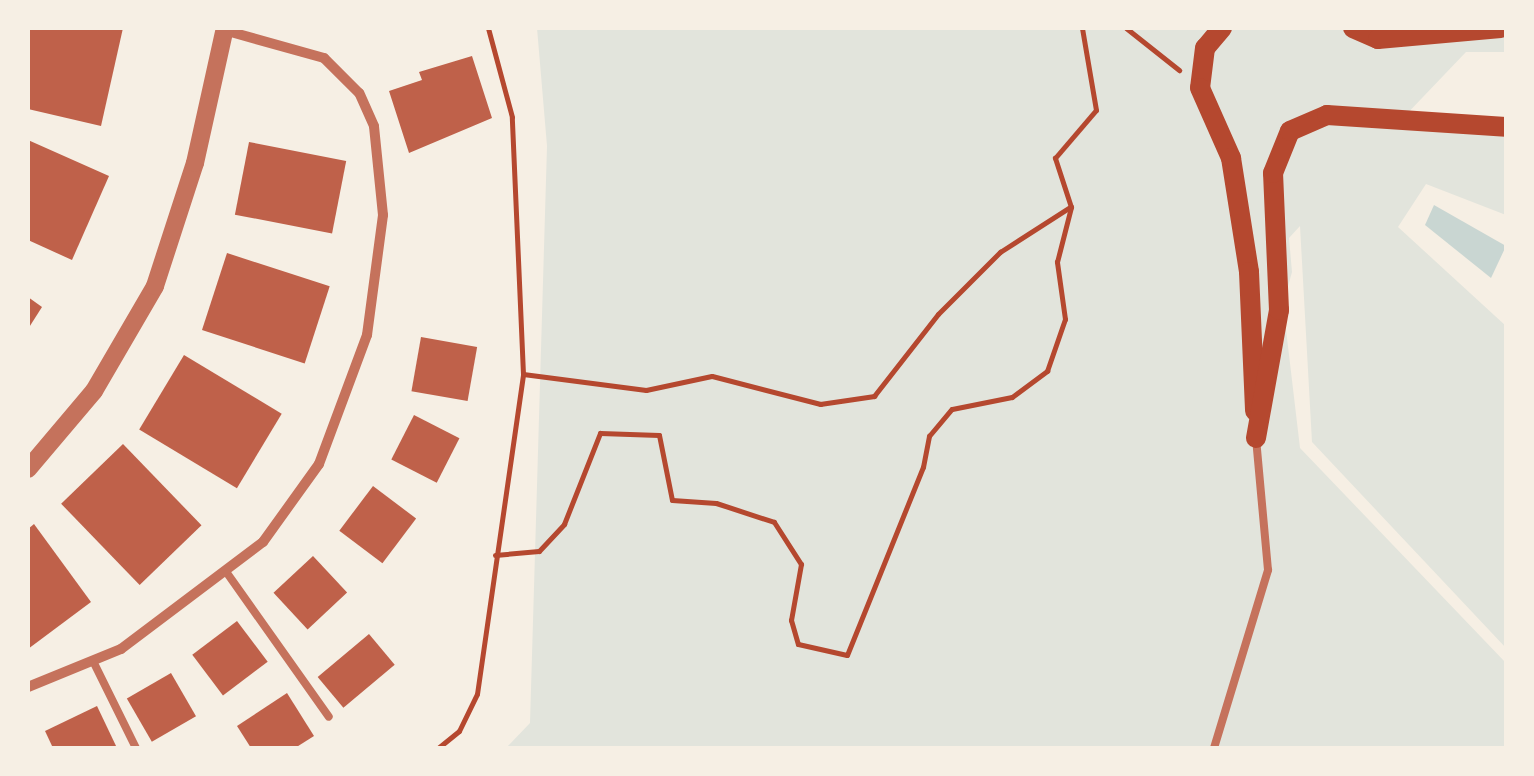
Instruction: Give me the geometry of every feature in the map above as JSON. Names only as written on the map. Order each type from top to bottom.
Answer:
[{"type":"main road","points":[[1222,28],[1204,48],[1200,88],[1231,158],[1248,272],[1256,438]]},
{"type":"main road","points":[[1354,28],[1378,39],[1501,28]]},
{"type":"main road","points":[[1256,438],[1279,310],[1274,173],[1290,132],[1327,115],[1506,127]]},
{"type":"street","points":[[28,470],[103,378],[155,286],[195,163],[225,29],[294,46],[345,73],[374,126],[383,215],[367,336],[345,406],[293,506],[228,573],[151,629],[94,661],[28,687]]},
{"type":"lane","points":[[1214,748],[1268,570],[1256,438]]},
{"type":"lane","points":[[228,573],[329,717]]},
{"type":"lane","points":[[94,661],[136,748]]},
{"type":"path","points":[[438,748],[459,731],[477,694],[523,374],[512,116],[488,28]]},
{"type":"path","points":[[494,556],[539,551],[564,524],[600,433],[659,435],[672,500],[716,503],[774,522],[801,564],[792,620],[798,644],[847,655],[924,467],[929,436],[952,409],[1012,397],[1047,371],[1065,319],[1057,262],[1071,207],[1054,158],[1096,110],[1082,28]]},
{"type":"path","points":[[1126,28],[1200,88]]},
{"type":"path","points":[[523,374],[646,390],[712,376],[820,404],[874,396],[938,314],[1000,252],[1071,207]]},
{"type":"shaded area","points":[[537,28],[1506,28],[1506,52],[1466,52],[1401,120],[1506,128],[1506,215],[1426,184],[1398,227],[1506,326],[1506,648],[1312,442],[1300,226],[1289,238],[1292,272],[1283,304],[1300,448],[1506,663],[1506,748],[506,748],[530,723],[547,146]]},
{"type":"shaded area","points":[[1434,205],[1506,246],[1491,278],[1425,225]]},
{"type":"building","points":[[30,28],[123,28],[101,126],[28,109]]},
{"type":"building","points":[[472,56],[492,118],[409,153],[389,91],[422,80],[419,72]]},
{"type":"building","points":[[28,140],[109,176],[72,260],[28,240]]},
{"type":"building","points":[[249,142],[346,161],[332,234],[235,215]]},
{"type":"building","points":[[227,253],[330,286],[305,363],[202,330]]},
{"type":"building","points":[[28,297],[42,307],[28,329]]},
{"type":"building","points":[[421,337],[477,347],[468,401],[411,391]]},
{"type":"building","points":[[184,355],[282,414],[237,488],[139,430]]},
{"type":"building","points":[[414,415],[459,438],[437,483],[391,460]]},
{"type":"building","points":[[123,444],[201,525],[140,585],[61,504]]},
{"type":"building","points":[[373,486],[416,518],[382,563],[339,531]]},
{"type":"building","points":[[34,524],[91,602],[28,649],[28,529]]},
{"type":"building","points":[[313,556],[347,593],[308,629],[274,593]]},
{"type":"building","points":[[237,621],[268,662],[223,695],[192,655]]},
{"type":"building","points":[[369,634],[395,665],[343,708],[318,677]]},
{"type":"building","points":[[171,673],[196,716],[152,742],[127,698]]},
{"type":"building","points":[[287,693],[314,736],[295,748],[251,748],[237,726]]},
{"type":"building","points":[[97,706],[117,748],[53,748],[45,731]]}]
